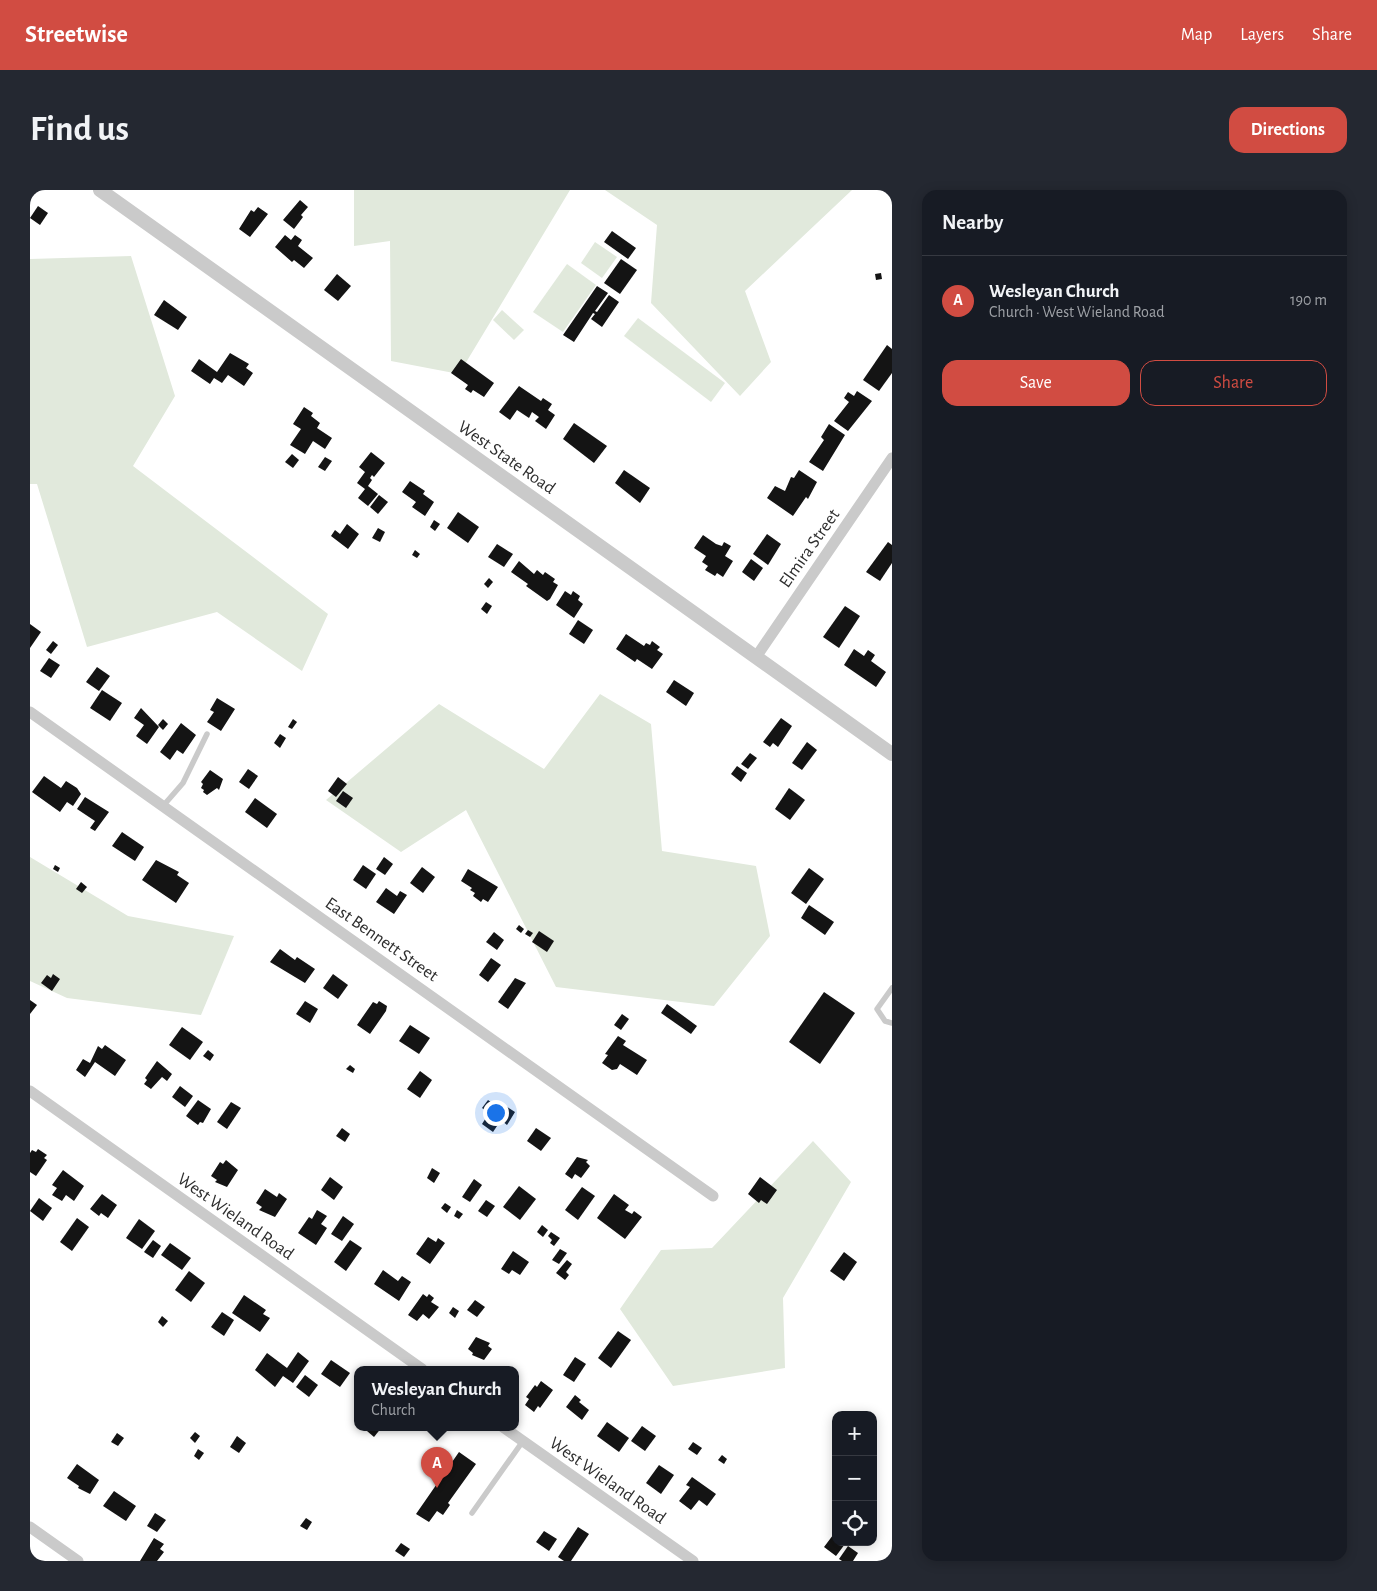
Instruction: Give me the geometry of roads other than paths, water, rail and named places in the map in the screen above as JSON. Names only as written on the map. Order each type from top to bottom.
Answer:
[{"type":"street","name":"West State Road","points":[[100,190],[892,754]]},
{"type":"street","name":"Elmira Street","points":[[756,656],[892,458]]},
{"type":"street","name":"East Bennett Street","points":[[30,712],[713,1196]]},
{"type":"street","name":"West Wieland Road","points":[[30,1091],[418,1366]]},
{"type":"street","name":"West Wieland Road","points":[[509,1431],[693,1561]]},
{"type":"street","points":[[30,1527],[78,1561]]},
{"type":"lane","points":[[163,806],[183,783],[207,734]]},
{"type":"lane","points":[[892,988],[877,1009],[885,1021],[892,1023]]},
{"type":"lane","points":[[472,1514],[523,1441]]},
{"type":"place","name":"Wesleyan Church","points":[[437,1488]]}]
